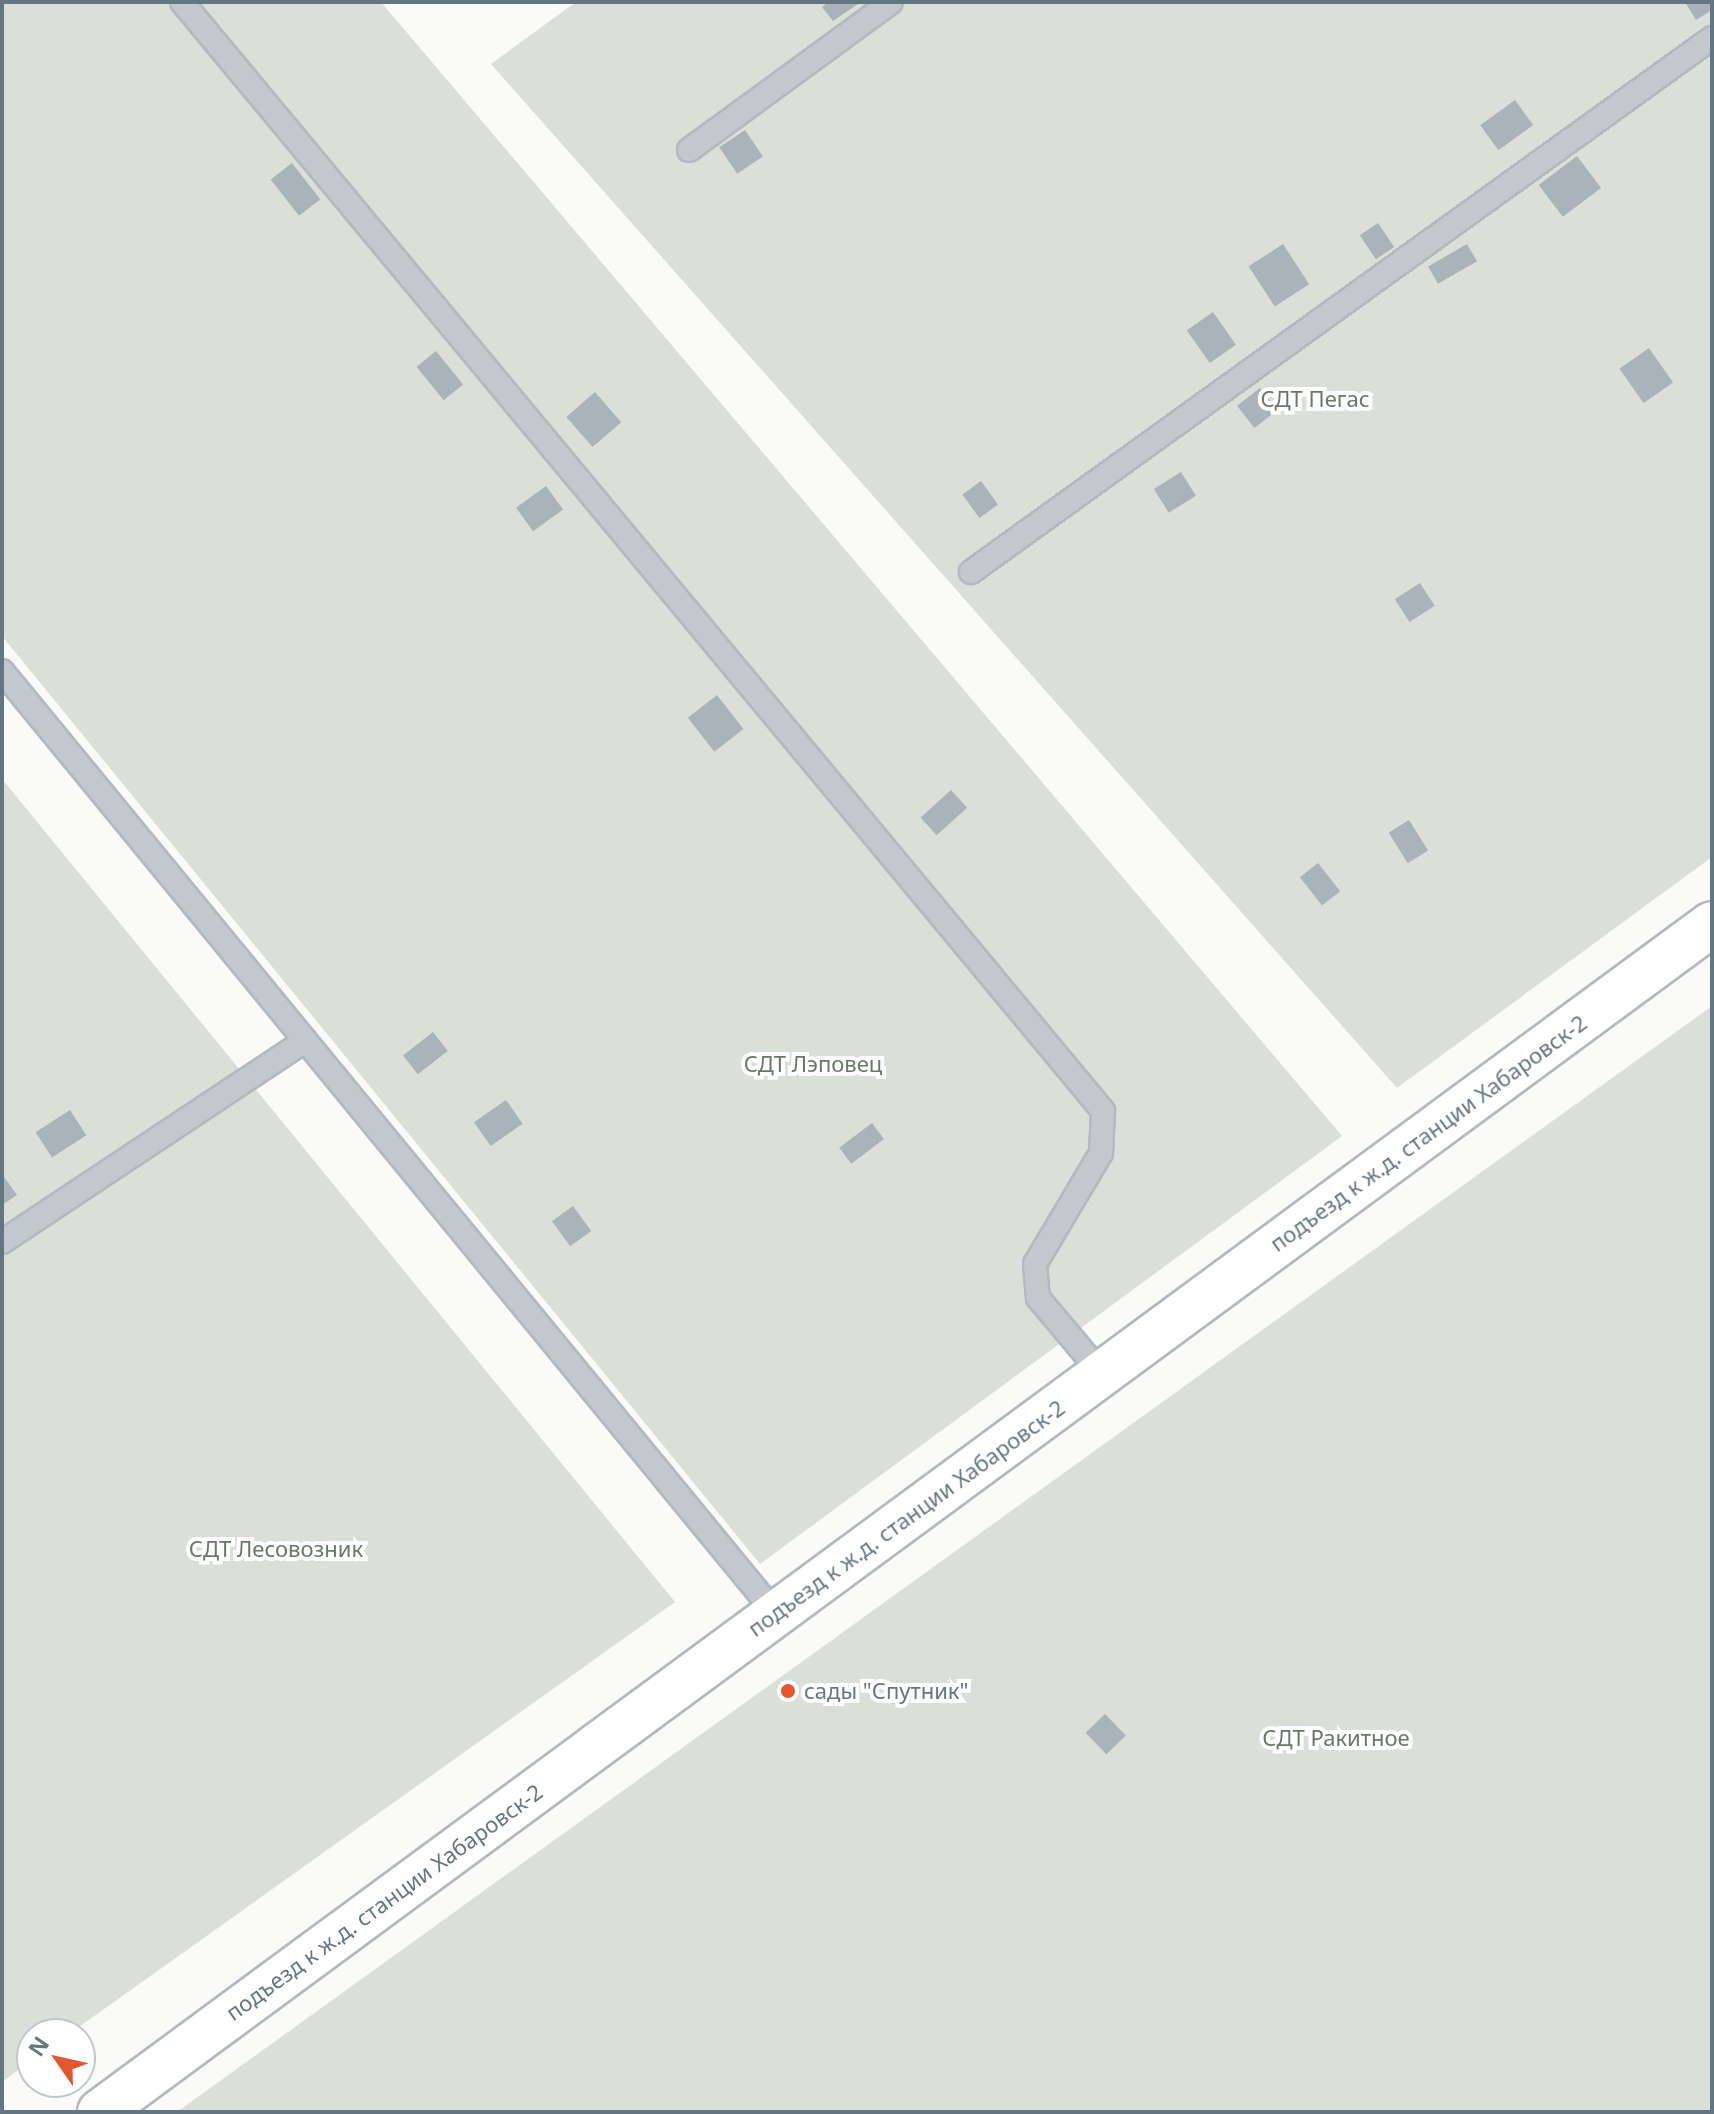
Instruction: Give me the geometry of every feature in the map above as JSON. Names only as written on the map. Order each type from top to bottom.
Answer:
[{"type":"street","name":"подъезд к ж.д. станции Хабаровск-2","points":[[100,2112],[1712,924]]},
{"type":"lane","points":[[182,2],[1103,1111],[1101,1153],[1035,1264],[1038,1298],[1102,1374]]},
{"type":"lane","points":[[689,150],[891,2]]},
{"type":"lane","points":[[971,572],[1712,38]]},
{"type":"lane","points":[[2,671],[776,1614]]},
{"type":"lane","points":[[2,1242],[305,1041]]},
{"type":"green space","name":"СДТ Лэповец","points":[[2,2],[381,2],[1342,1136],[760,1564],[2,636]]},
{"type":"green space","name":"СДТ Пегас","points":[[576,2],[1712,2],[1712,857],[1397,1088],[491,64]]},
{"type":"green space","name":"СДТ Лесовозник","points":[[2,779],[675,1602],[91,2018],[16,2018],[16,2072],[2,2082]]},
{"type":"green space","name":"СДТ Ракитное","points":[[1712,1006],[1712,2112],[177,2112]]},
{"type":"building","points":[[829,2],[861,2],[833,21],[822,7]]},
{"type":"building","points":[[1685,2],[1712,2],[1712,10],[1696,20]]},
{"type":"building","points":[[1515,100],[1533,125],[1498,150],[1480,125]]},
{"type":"building","points":[[745,130],[763,157],[737,174],[719,147]]},
{"type":"building","points":[[1577,156],[1601,188],[1563,217],[1539,185]]},
{"type":"building","points":[[292,163],[320,199],[299,216],[271,180]]},
{"type":"building","points":[[1378,223],[1394,247],[1376,259],[1360,235]]},
{"type":"building","points":[[1283,244],[1309,284],[1275,307],[1249,266]]},
{"type":"building","points":[[1467,244],[1477,261],[1438,284],[1428,266]]},
{"type":"building","points":[[1213,312],[1236,345],[1210,363],[1187,330]]},
{"type":"building","points":[[1649,348],[1673,382],[1644,403],[1620,369]]},
{"type":"building","points":[[436,351],[463,384],[444,400],[417,367]]},
{"type":"building","points":[[1260,388],[1277,410],[1254,428],[1237,406]]},
{"type":"building","points":[[595,392],[621,422],[593,447],[566,417]]},
{"type":"building","points":[[1181,472],[1196,496],[1169,513],[1154,489]]},
{"type":"building","points":[[981,481],[998,504],[979,518],[962,495]]},
{"type":"building","points":[[546,486],[563,509],[533,531],[516,508]]},
{"type":"building","points":[[1420,583],[1435,606],[1410,622],[1395,599]]},
{"type":"building","points":[[717,695],[743,729],[714,752],[688,718]]},
{"type":"building","points":[[951,790],[967,808],[937,835],[921,817]]},
{"type":"building","points":[[1409,820],[1428,851],[1408,863],[1389,833]]},
{"type":"building","points":[[1318,863],[1340,891],[1322,906],[1300,877]]},
{"type":"building","points":[[433,1032],[448,1051],[418,1074],[403,1055]]},
{"type":"building","points":[[506,1100],[523,1124],[491,1146],[474,1122]]},
{"type":"building","points":[[70,1110],[86,1135],[52,1157],[36,1132]]},
{"type":"building","points":[[872,1123],[884,1139],[851,1164],[839,1148]]},
{"type":"building","points":[[2,1174],[17,1195],[2,1205]]},
{"type":"building","points":[[573,1206],[591,1231],[570,1246],[552,1221]]},
{"type":"building","points":[[1105,1714],[1126,1736],[1106,1754],[1086,1733]]},
{"type":"place","name":"сады \"Спутник\"","points":[[788,1691]]}]
